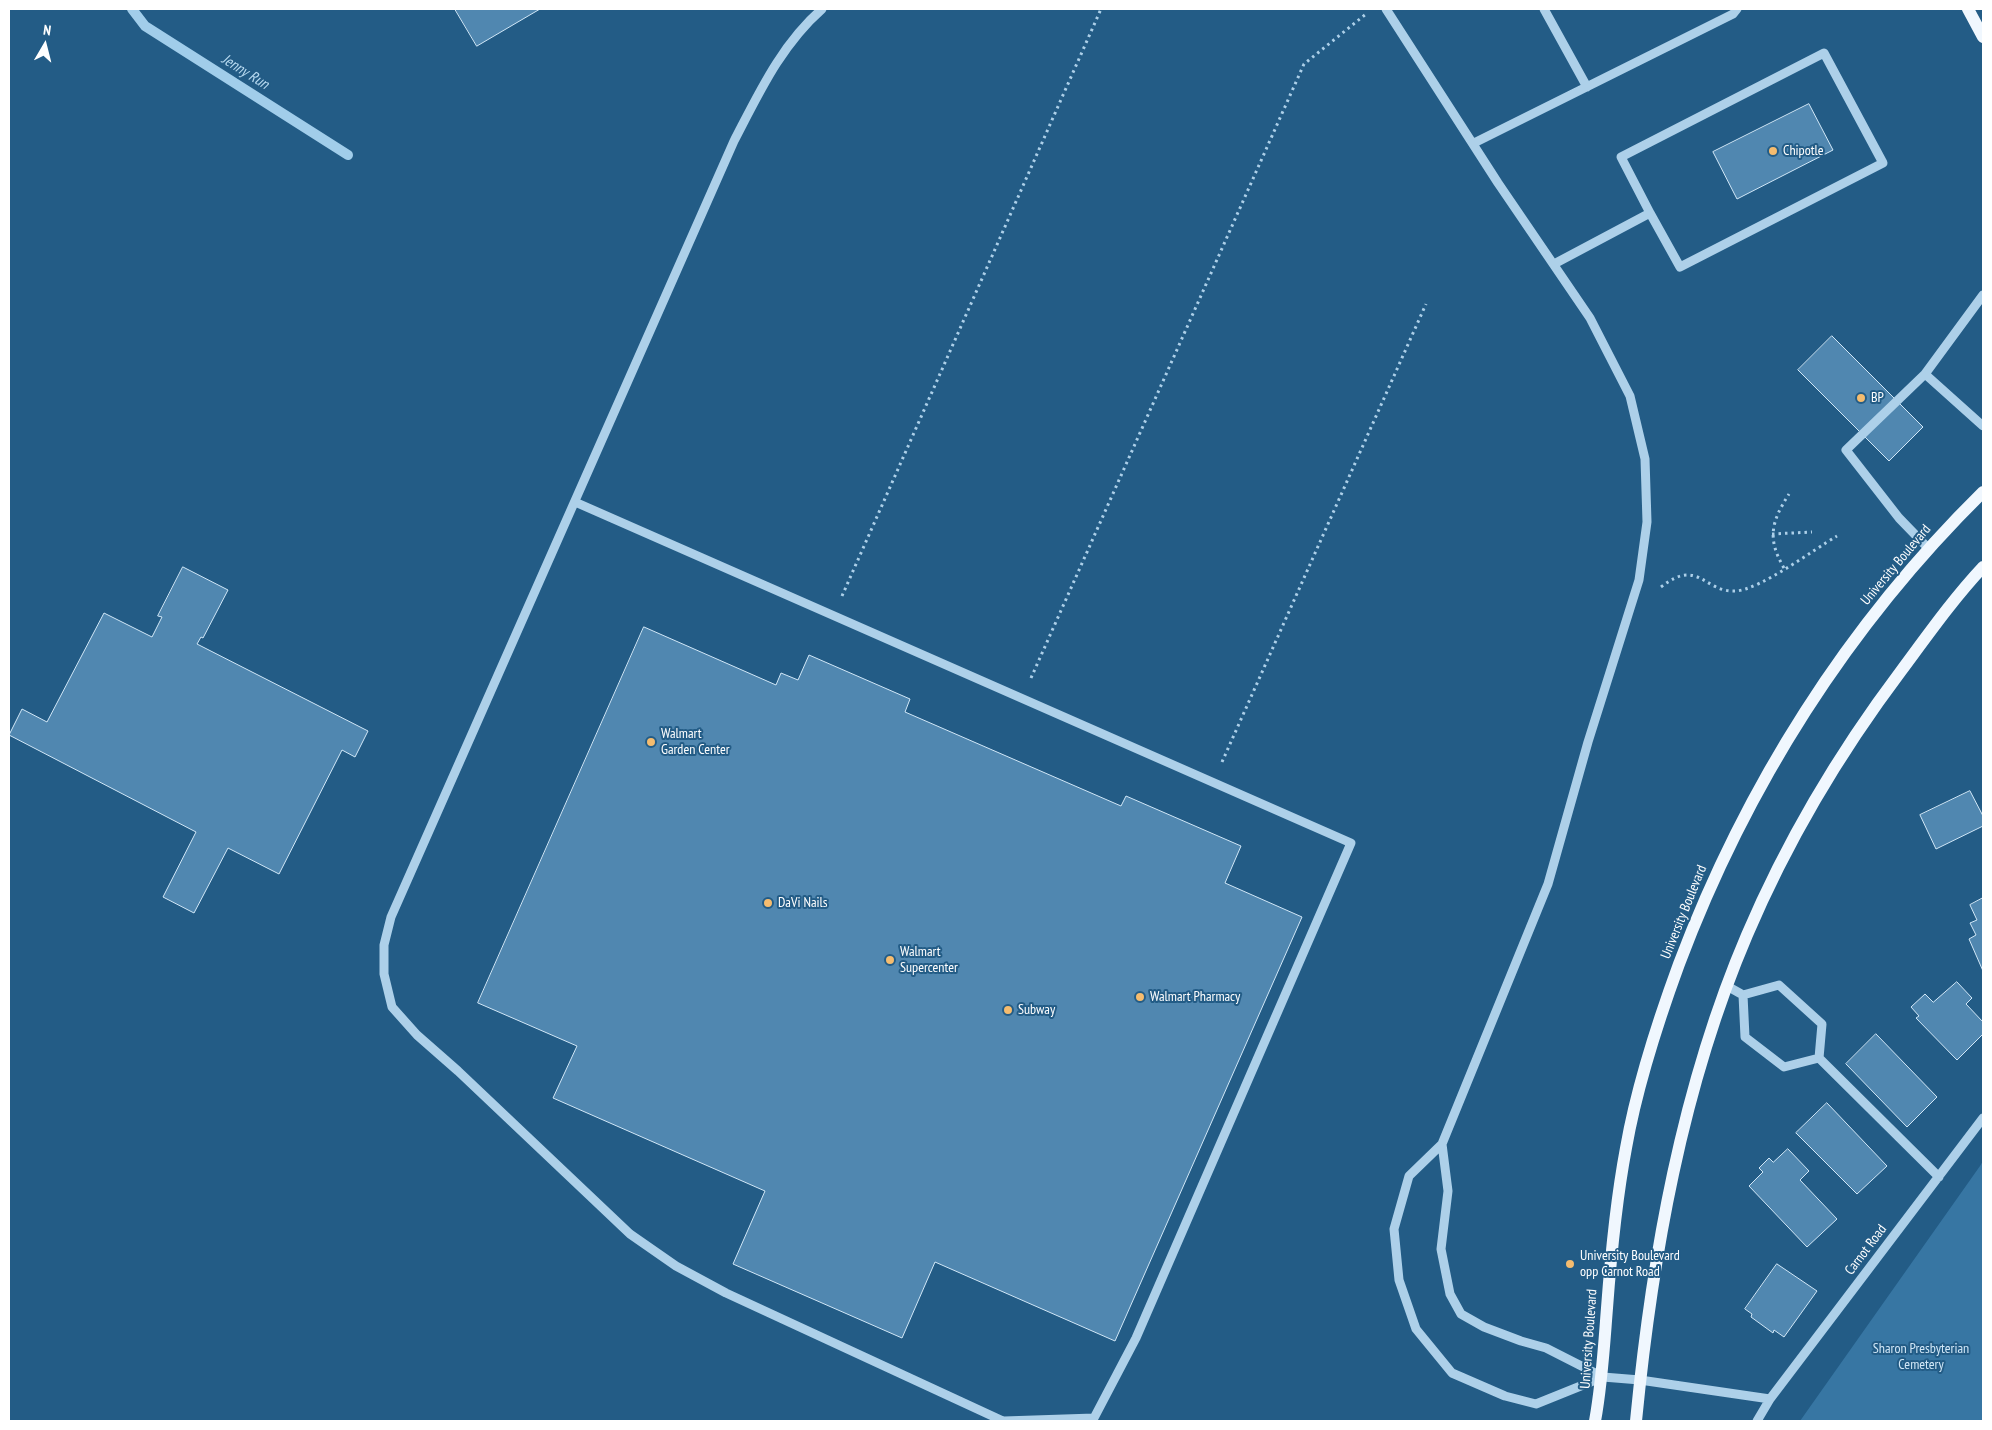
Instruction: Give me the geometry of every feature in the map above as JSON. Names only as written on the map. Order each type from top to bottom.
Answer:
[{"type":"main road","points":[[1968,9],[1983,35]]},
{"type":"main road","name":"University Boulevard","points":[[1595,1421],[1603,1377],[1611,1258],[1626,1148],[1650,1049],[1695,922],[1754,796],[1795,725],[1841,658],[1882,604],[1929,548],[1983,492]]},
{"type":"main road","points":[[1636,1421],[1652,1292],[1676,1166],[1697,1079],[1727,986],[1746,935],[1779,866],[1815,799],[1869,714],[1929,633],[1983,567]]},
{"type":"street","points":[[575,502],[1351,843],[1136,1338],[1094,1418],[1003,1421],[726,1293],[676,1266],[630,1234],[458,1071],[417,1035],[392,1007],[384,974],[384,945],[390,917],[734,141],[769,72],[806,24],[822,9]]},
{"type":"street","points":[[1386,9],[1498,183],[1590,318],[1630,396],[1645,459],[1647,522],[1639,580],[1588,742],[1548,884],[1442,1144],[1409,1176],[1394,1229],[1399,1280],[1416,1329],[1452,1373],[1505,1396],[1536,1404],[1603,1377]]},
{"type":"street","points":[[1544,9],[1587,87]]},
{"type":"street","points":[[1474,143],[1735,11]]},
{"type":"street","points":[[1824,53],[1883,163],[1680,267],[1650,213],[1621,157],[1824,53]]},
{"type":"street","points":[[1554,264],[1650,213]]},
{"type":"street","points":[[1929,548],[1899,518],[1846,450],[1925,374],[1983,295]]},
{"type":"street","points":[[1925,374],[1983,426]]},
{"type":"street","points":[[1727,986],[1743,995],[1779,985],[1822,1024],[1819,1058]]},
{"type":"street","points":[[1743,995],[1745,1037],[1784,1067],[1819,1058]]},
{"type":"street","points":[[1819,1058],[1938,1177]]},
{"type":"street","name":"Carnot Road","points":[[1757,1421],[1770,1399],[1983,1118]]},
{"type":"street","points":[[1442,1144],[1448,1191],[1441,1249],[1450,1294],[1461,1314],[1503,1334],[1546,1348],[1603,1377],[1640,1380],[1770,1399]]},
{"type":"path","points":[[833,615],[1101,9]]},
{"type":"path","points":[[1022,698],[1304,64],[1372,9]]},
{"type":"path","points":[[1213,782],[1426,304]]},
{"type":"path","points":[[1784,568],[1774,546],[1772,534],[1775,520],[1789,494]]},
{"type":"path","points":[[1772,534],[1812,532]]},
{"type":"path","points":[[1661,587],[1682,575],[1696,575],[1723,590],[1744,590],[1760,584],[1837,536]]},
{"type":"green space","name":"Sharon Presbyterian Cemetery","points":[[1983,1161],[1983,1421],[1800,1421],[1980,1166]]},
{"type":"building","points":[[455,9],[540,9],[477,46]]},
{"type":"building","name":"Chipotle","points":[[1809,104],[1833,150],[1737,199],[1713,152]]},
{"type":"building","name":"BP","points":[[1832,336],[1923,427],[1889,461],[1798,370]]},
{"type":"building","points":[[183,567],[228,590],[203,638],[201,637],[197,644],[368,731],[355,757],[342,750],[279,874],[228,848],[194,913],[163,897],[196,832],[9,735],[22,709],[47,722],[104,613],[152,637],[162,617],[158,616]]},
{"type":"building","name":"Walmart Supercenter","points":[[644,627],[776,685],[781,673],[798,680],[809,655],[910,699],[905,712],[1121,806],[1126,796],[1241,846],[1225,883],[1302,917],[1115,1341],[935,1262],[902,1338],[733,1264],[765,1191],[553,1098],[577,1046],[478,1003]]},
{"type":"building","points":[[1970,791],[1983,816],[1983,826],[1936,849],[1920,815]]},
{"type":"building","points":[[1983,898],[1983,971],[1969,939],[1976,935],[1970,923],[1977,920],[1970,905]]},
{"type":"building","points":[[1957,982],[1972,998],[1966,1004],[1983,1022],[1983,1034],[1957,1060],[1916,1018],[1919,1016],[1911,1007],[1925,994],[1933,1002]]},
{"type":"building","points":[[1876,1034],[1937,1097],[1907,1127],[1846,1064]]},
{"type":"building","points":[[1827,1103],[1887,1166],[1857,1194],[1796,1133]]},
{"type":"building","points":[[1788,1149],[1809,1171],[1800,1180],[1837,1219],[1807,1247],[1749,1186],[1763,1172],[1759,1168],[1769,1158],[1773,1162]]},
{"type":"building","points":[[1777,1264],[1817,1291],[1784,1337],[1774,1330],[1773,1333],[1751,1317],[1752,1314],[1745,1309]]},
{"type":"waterway","name":"Jenny Run","points":[[132,9],[145,26],[348,155]]},
{"type":"place","name":"Chipotle","points":[[1773,151]]},
{"type":"place","name":"BP","points":[[1861,398]]},
{"type":"place","name":"Walmart Garden Center","points":[[651,742]]},
{"type":"place","name":"DaVi Nails","points":[[768,903]]},
{"type":"place","name":"Walmart Supercenter","points":[[890,960]]},
{"type":"place","name":"Walmart Pharmacy","points":[[1140,997]]},
{"type":"place","name":"Subway","points":[[1008,1010]]},
{"type":"place","name":"University Boulevard opp Carnot Road","points":[[1570,1264]]}]
